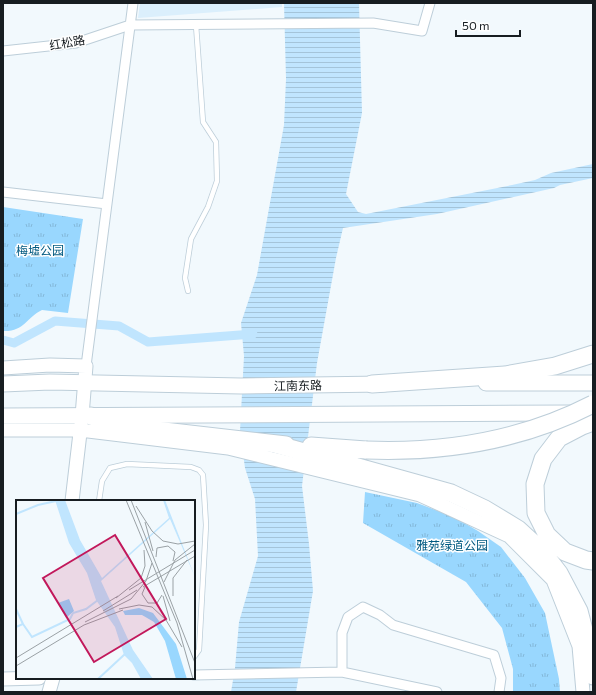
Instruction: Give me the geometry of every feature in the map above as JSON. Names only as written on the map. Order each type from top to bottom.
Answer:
[{"type":"highway","points":[[372,384],[505,375],[555,366],[593,354]]},
{"type":"highway","points":[[315,451],[414,450],[463,446],[504,437],[559,420],[593,404]]},
{"type":"highway","points":[[84,421],[275,444],[315,451],[451,493],[485,509],[518,528],[542,551],[559,573],[579,611],[589,649],[593,676]]},
{"type":"highway","points":[[589,560],[565,552],[547,535],[536,513],[535,484],[543,460],[559,438],[593,422]]},
{"type":"main road","points":[[3,368],[86,366],[84,382],[84,421],[72,500]]},
{"type":"main road","name":"江南东路","points":[[3,384],[84,382],[241,386],[321,384],[593,383]]},
{"type":"main road","points":[[3,430],[84,421],[238,416],[593,413]]},
{"type":"main road","points":[[3,416],[84,421],[228,448],[420,495],[509,536],[552,580],[579,646],[583,692]]},
{"type":"main road","points":[[3,679],[16,679]]},
{"type":"main road","points":[[49,692],[53,679]]},
{"type":"street","points":[[86,366],[133,3]]},
{"type":"street","name":"红松路","points":[[3,51],[76,43],[130,25],[373,23],[422,31],[430,3]]},
{"type":"street","points":[[3,192],[107,204]]},
{"type":"street","points":[[342,672],[342,633],[348,617],[363,607],[380,614],[393,624],[494,655],[501,678],[499,692]]},
{"type":"street","points":[[195,675],[342,672],[437,692]]},
{"type":"lane","points":[[188,291],[185,278],[191,239],[208,207],[217,181],[216,142],[203,122],[196,25]]},
{"type":"lane","points":[[99,500],[102,481],[110,468],[127,464],[191,467],[199,470],[203,475],[206,525],[199,650],[195,656]]},
{"type":"shaded area","points":[[140,3],[282,3],[282,7],[138,18]]},
{"type":"shaded area","points":[[284,3],[359,3],[362,113],[346,194],[358,212],[366,214],[512,185],[535,180],[551,173],[593,164],[593,178],[437,214],[343,228],[336,258],[317,363],[302,486],[313,591],[296,692],[231,692],[235,668],[239,622],[258,556],[255,499],[245,468],[240,431],[244,356],[241,323],[257,275],[284,125],[286,79]]},
{"type":"green space","name":"梅墟公园","points":[[3,207],[83,219],[68,313],[42,310],[20,327],[10,331],[3,331]]},
{"type":"green space","name":"雅苑绿道公园","points":[[365,492],[417,503],[454,517],[501,547],[525,578],[545,613],[559,679],[560,692],[513,692],[513,669],[502,628],[466,582],[363,523]]},
{"type":"waterway","points":[[3,340],[14,343],[55,321],[119,326],[148,342],[253,334]]}]
